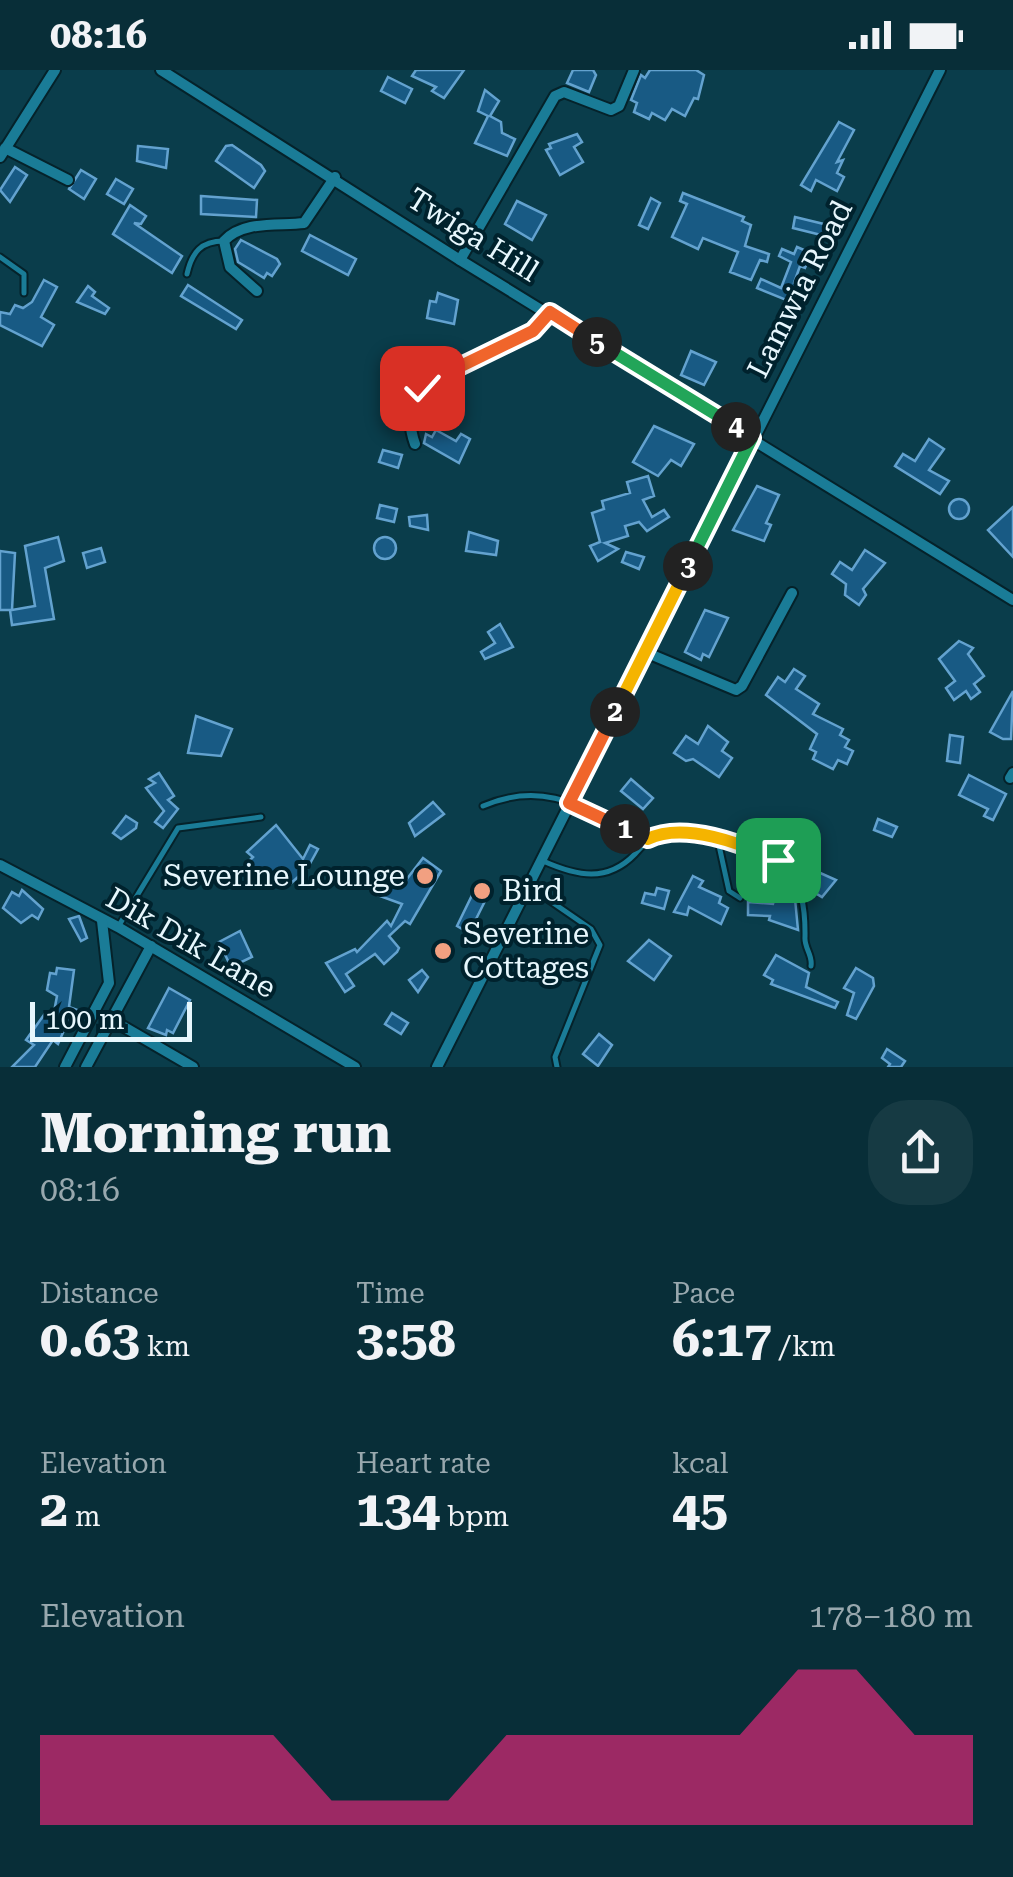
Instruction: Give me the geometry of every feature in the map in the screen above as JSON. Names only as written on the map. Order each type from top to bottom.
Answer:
[{"type":"street","points":[[55,70],[2,152],[68,180]]},
{"type":"street","name":"Twiga Hill","points":[[162,70],[460,260],[1013,600]]},
{"type":"street","points":[[460,260],[555,96],[564,92],[611,110],[619,106],[634,70]]},
{"type":"street","name":"Lamwia Road","points":[[437,1067],[940,70]]},
{"type":"street","points":[[257,291],[230,267],[224,241],[230,234],[264,224],[304,223],[335,178]]},
{"type":"street","points":[[415,444],[408,426],[412,405],[422,388],[533,331],[550,312]]},
{"type":"street","points":[[644,652],[736,690],[742,686],[792,593]]},
{"type":"street","name":"Dik Dik Lane","points":[[0,865],[118,927],[355,1067]]},
{"type":"street","name":"Dik Dik Lane","points":[[65,1067],[109,983],[102,921]]},
{"type":"street","points":[[86,1067],[151,946]]},
{"type":"street","points":[[112,1020],[193,1067]]},
{"type":"lane","points":[[186,274],[198,248],[208,241],[224,241]]},
{"type":"lane","points":[[0,257],[24,274],[24,293]]},
{"type":"lane","points":[[483,806],[508,796],[548,794],[648,839]]},
{"type":"lane","points":[[118,927],[178,828],[261,817]]},
{"type":"lane","points":[[540,860],[588,876],[616,870],[648,839],[662,832],[684,830],[778,860],[806,906],[804,940],[812,966]]},
{"type":"lane","points":[[718,841],[723,876],[729,891],[740,898]]},
{"type":"lane","points":[[528,886],[590,929],[600,944],[555,1057],[557,1067]]},
{"type":"building","points":[[416,70],[464,70],[444,98],[432,91],[436,87],[412,76]]},
{"type":"building","points":[[573,70],[593,70],[596,75],[589,92],[567,83]]},
{"type":"building","points":[[650,70],[696,70],[704,75],[698,99],[694,98],[685,116],[672,109],[665,120],[652,113],[649,119],[634,112],[637,103],[631,100],[641,75],[645,78]]},
{"type":"building","points":[[388,77],[412,89],[405,103],[381,91]]},
{"type":"building","points":[[485,90],[499,101],[490,116],[501,122],[502,133],[515,139],[507,156],[475,143],[488,116],[478,111]]},
{"type":"building","points":[[839,122],[854,130],[837,162],[843,160],[837,173],[844,177],[837,191],[816,180],[811,191],[801,185]]},
{"type":"building","points":[[577,134],[582,142],[574,147],[583,162],[560,175],[546,150],[551,148],[549,144]]},
{"type":"building","points":[[232,145],[265,171],[254,188],[216,161],[226,146]]},
{"type":"building","points":[[138,146],[168,149],[166,168],[137,161]]},
{"type":"building","points":[[15,167],[27,175],[10,202],[0,190]]},
{"type":"building","points":[[81,170],[96,179],[84,199],[69,189]]},
{"type":"building","points":[[116,179],[133,189],[124,204],[107,194]]},
{"type":"building","points":[[683,193],[744,217],[742,221],[751,225],[745,246],[769,254],[767,262],[760,260],[751,280],[730,272],[738,252],[703,238],[698,249],[672,237],[687,204],[680,201]]},
{"type":"building","points":[[201,196],[257,200],[256,217],[201,214]]},
{"type":"building","points":[[651,198],[660,203],[648,229],[639,225]]},
{"type":"building","points":[[517,201],[546,215],[532,240],[505,224]]},
{"type":"building","points":[[130,205],[146,216],[141,224],[134,223],[182,256],[172,273],[113,234]]},
{"type":"building","points":[[795,217],[832,226],[829,237],[793,228]]},
{"type":"building","points":[[310,235],[356,259],[348,275],[302,251]]},
{"type":"building","points":[[241,240],[277,259],[280,264],[272,276],[267,273],[264,278],[238,262],[235,249]]},
{"type":"building","points":[[797,247],[811,253],[805,268],[800,266],[794,283],[804,288],[796,304],[757,288],[761,279],[781,288],[791,262],[779,256],[782,249],[794,254]]},
{"type":"building","points":[[44,280],[57,287],[41,317],[54,325],[42,346],[0,325],[0,312],[10,314],[15,305],[23,308],[32,302]]},
{"type":"building","points":[[188,285],[242,320],[236,329],[181,296]]},
{"type":"building","points":[[88,286],[95,292],[92,296],[109,308],[105,314],[77,302]]},
{"type":"building","points":[[438,293],[458,300],[454,324],[427,318],[430,301],[436,302]]},
{"type":"building","points":[[691,351],[716,362],[704,385],[681,375]]},
{"type":"building","points":[[654,426],[694,444],[681,466],[671,460],[658,476],[633,462]]},
{"type":"building","points":[[436,430],[456,441],[461,434],[470,439],[459,463],[424,443],[426,434],[432,437]]},
{"type":"building","points":[[929,439],[944,449],[929,470],[949,481],[940,494],[895,466],[903,454],[915,461]]},
{"type":"building","points":[[383,450],[402,455],[398,468],[379,462]]},
{"type":"building","points":[[648,476],[654,496],[643,500],[652,517],[664,510],[669,517],[647,531],[639,522],[625,526],[628,536],[605,543],[618,549],[598,561],[590,546],[600,542],[592,513],[604,509],[602,501],[630,493],[627,482]]},
{"type":"building","points":[[757,486],[779,495],[766,523],[771,525],[764,541],[733,530]]},
{"type":"building","points":[[959,499],[969,509],[959,519],[949,509]]},
{"type":"building","points":[[380,505],[397,509],[394,522],[377,518]]},
{"type":"building","points":[[1013,507],[1013,557],[988,530]]},
{"type":"building","points":[[427,515],[428,530],[410,526],[409,517]]},
{"type":"building","points":[[469,532],[498,541],[496,555],[466,551]]},
{"type":"building","points":[[58,537],[64,561],[45,568],[54,619],[12,625],[10,610],[0,610],[0,551],[15,553],[12,610],[35,606],[25,546]]},
{"type":"building","points":[[385,537],[393,540],[393,556],[385,559],[377,556],[374,548],[377,540]]},
{"type":"building","points":[[101,548],[105,562],[87,568],[83,553]]},
{"type":"building","points":[[865,550],[885,563],[863,589],[866,595],[859,605],[845,595],[846,584],[832,574],[840,562],[852,570]]},
{"type":"building","points":[[626,552],[644,557],[639,569],[622,562]]},
{"type":"building","points":[[705,610],[728,618],[709,657],[703,654],[701,660],[685,652]]},
{"type":"building","points":[[500,624],[513,647],[485,659],[481,652],[495,643],[488,632]]},
{"type":"building","points":[[959,641],[973,648],[968,654],[984,676],[974,684],[980,692],[971,699],[966,691],[954,700],[946,688],[955,681],[939,659]]},
{"type":"building","points":[[794,669],[805,676],[796,689],[819,704],[813,714],[843,729],[840,735],[849,740],[845,747],[853,751],[847,764],[838,760],[833,769],[813,759],[816,752],[810,749],[817,734],[766,695],[778,677],[785,682]]},
{"type":"building","points":[[1013,691],[1011,739],[1003,739],[990,732]]},
{"type":"building","points":[[196,716],[232,729],[221,756],[188,753]]},
{"type":"building","points":[[708,726],[728,742],[722,751],[732,758],[719,777],[693,759],[686,761],[674,753],[686,736],[698,744]]},
{"type":"building","points":[[950,735],[963,737],[960,763],[947,761]]},
{"type":"building","points":[[159,773],[174,796],[168,800],[178,809],[163,828],[155,822],[164,811],[146,788],[155,783],[149,779]]},
{"type":"building","points":[[969,775],[1006,794],[993,820],[984,816],[988,809],[959,795]]},
{"type":"building","points":[[631,779],[653,798],[643,809],[621,791]]},
{"type":"building","points":[[433,802],[444,814],[415,836],[409,823]]},
{"type":"building","points":[[126,816],[137,823],[136,828],[121,839],[113,833]]},
{"type":"building","points":[[878,819],[897,827],[892,837],[874,830]]},
{"type":"building","points":[[276,825],[303,859],[310,845],[318,849],[307,869],[289,885],[275,873],[269,880],[263,874],[261,877],[246,864],[253,857],[247,852]]},
{"type":"building","points":[[423,858],[441,871],[410,924],[405,921],[389,936],[399,948],[397,952],[384,964],[375,954],[346,974],[354,986],[345,992],[326,963],[355,949],[357,952],[387,921],[391,926],[402,904],[377,895],[380,876],[403,884]]},
{"type":"building","points":[[745,861],[771,868],[769,880],[742,874]]},
{"type":"building","points":[[818,872],[836,880],[822,897],[807,888]]},
{"type":"building","points":[[693,876],[703,881],[699,887],[721,897],[719,903],[728,908],[721,924],[689,907],[687,915],[674,912]]},
{"type":"building","points":[[478,883],[491,889],[469,933],[457,926]]},
{"type":"building","points":[[657,888],[669,891],[664,909],[642,903],[645,893],[655,895]]},
{"type":"building","points":[[22,890],[43,909],[38,919],[32,915],[21,923],[3,908],[12,892],[19,896]]},
{"type":"building","points":[[776,893],[795,899],[798,930],[769,920],[770,916],[748,915],[748,902],[773,904]]},
{"type":"building","points":[[79,916],[87,938],[81,941],[69,919]]},
{"type":"building","points":[[240,931],[252,957],[231,967],[219,942]]},
{"type":"building","points":[[649,940],[671,956],[654,980],[628,961]]},
{"type":"building","points":[[776,955],[809,973],[806,987],[838,1002],[835,1008],[771,984],[773,980],[764,975]]},
{"type":"building","points":[[57,968],[74,970],[69,1007],[80,1011],[76,1021],[69,1019],[58,1044],[53,1040],[35,1067],[12,1067],[34,1045],[26,1040],[46,1012],[53,1017],[57,996],[47,990],[50,973],[56,974]]},
{"type":"building","points":[[856,968],[873,978],[874,986],[856,1019],[847,1015],[854,993],[844,988]]},
{"type":"building","points":[[422,970],[428,977],[418,992],[409,980]]},
{"type":"building","points":[[169,988],[190,1000],[173,1033],[167,1030],[166,1035],[148,1028]]},
{"type":"building","points":[[392,1013],[408,1023],[401,1034],[385,1024]]},
{"type":"building","points":[[599,1034],[612,1045],[598,1066],[583,1054]]},
{"type":"building","points":[[887,1049],[905,1061],[901,1067],[888,1067],[890,1064],[882,1058]]},
{"type":"place","name":"Severine Lounge","points":[[425,876]]},
{"type":"place","name":"Bird","points":[[482,891]]},
{"type":"place","name":"Severine Cottages","points":[[443,951]]},
{"type":"route","points":[[422,388],[533,331],[550,312],[752,438],[569,803],[648,839],[662,832],[684,830],[778,860]]}]
